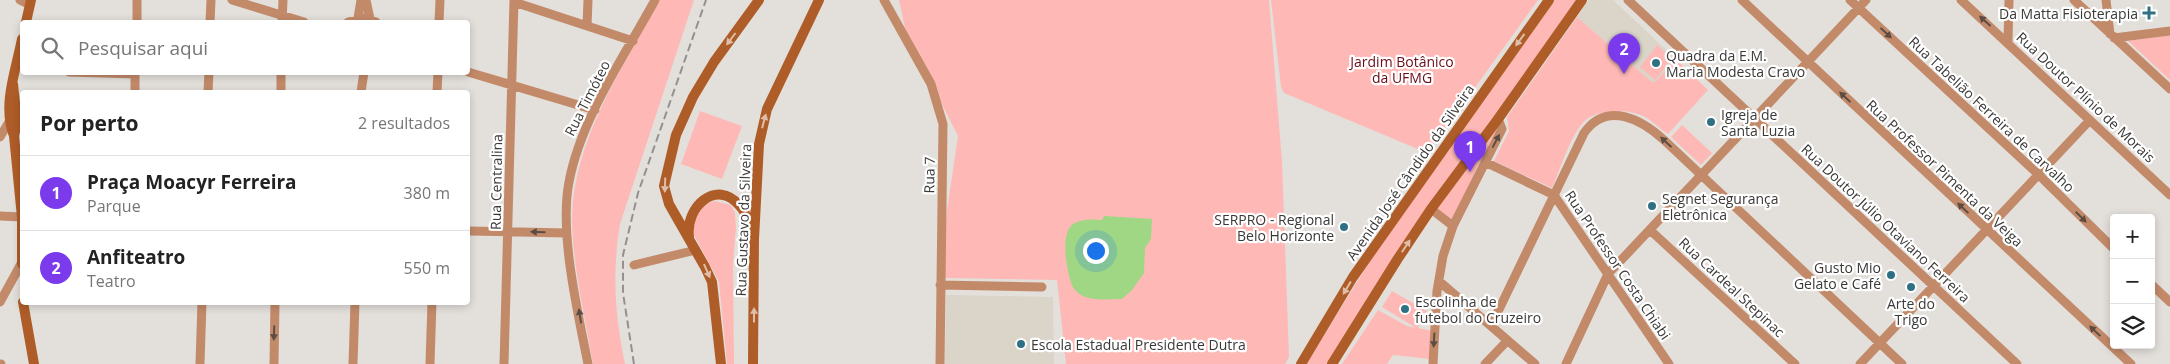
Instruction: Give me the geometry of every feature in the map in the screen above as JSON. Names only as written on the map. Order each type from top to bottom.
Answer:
[{"type":"main road","points":[[721,364],[712,282],[669,204],[664,186],[676,135],[693,97],[714,62],[760,0]]},
{"type":"main road","name":"Rua Gustavo da Silveira","points":[[753,364],[756,173],[762,126],[781,77],[818,0]]},
{"type":"main road","name":"Avenida José Cândido da Silveira","points":[[1301,364],[1358,270],[1549,0]]},
{"type":"main road","points":[[1332,364],[1431,209],[1498,119],[1582,0]]},
{"type":"main road","points":[[26,20],[31,2]]},
{"type":"main road","points":[[17,142],[9,122],[9,103],[13,84],[19,71]]},
{"type":"main road","points":[[13,84],[20,187]]},
{"type":"main road","points":[[690,241],[688,231],[696,205],[702,200],[718,196],[726,197],[740,205],[746,214],[754,239]]},
{"type":"main road","points":[[23,305],[24,321],[34,364]]},
{"type":"street","points":[[20,0],[31,2]]},
{"type":"street","points":[[137,0],[137,20]]},
{"type":"street","points":[[210,20],[211,0]]},
{"type":"street","points":[[232,0],[282,19],[283,0]]},
{"type":"street","points":[[358,18],[361,0]]},
{"type":"street","points":[[366,0],[373,20]]},
{"type":"street","points":[[439,20],[440,0]]},
{"type":"street","points":[[588,0],[588,26]]},
{"type":"street","name":"Rua Timóteo","points":[[588,364],[566,233],[568,183],[578,146],[595,110],[654,0]]},
{"type":"street","name":"Rua 7","points":[[884,0],[931,84],[942,117],[940,364]]},
{"type":"street","name":"Rua Doutor Júlio Otaviano Ferreira","points":[[1628,0],[2017,364]]},
{"type":"street","name":"Rua Professor Pimenta da Veiga","points":[[1742,0],[2131,364]]},
{"type":"street","name":"Rua Tabelião Ferreira de Carvalho","points":[[1850,0],[2039,175],[2110,245]]},
{"type":"street","points":[[1566,364],[1608,274],[1866,0]]},
{"type":"street","name":"Rua Doutor Plínio de Morais","points":[[1961,0],[2170,195]]},
{"type":"street","points":[[2008,42],[2009,0]]},
{"type":"street","points":[[2074,0],[2170,90]]},
{"type":"street","points":[[2106,0],[2112,36]]},
{"type":"street","points":[[514,1],[632,41]]},
{"type":"street","name":"Rua Centralina","points":[[504,364],[509,232],[510,85],[514,1]]},
{"type":"street","points":[[353,20],[358,18],[368,20]]},
{"type":"street","points":[[2112,36],[2170,31]]},
{"type":"street","points":[[470,73],[595,110]]},
{"type":"street","points":[[134,90],[135,75]]},
{"type":"street","points":[[208,90],[209,75]]},
{"type":"street","points":[[281,75],[281,90]]},
{"type":"street","points":[[358,75],[360,90]]},
{"type":"street","points":[[360,90],[363,75]]},
{"type":"street","points":[[437,90],[438,75]]},
{"type":"street","points":[[1491,326],[1587,128],[1595,121],[1606,117],[1626,117],[1639,120],[1702,176],[1902,364]]},
{"type":"street","points":[[1433,364],[1440,267],[1454,226],[1502,130],[1498,119]]},
{"type":"street","points":[[1860,364],[2090,120]]},
{"type":"street","points":[[0,137],[9,122]]},
{"type":"street","points":[[0,142],[17,142]]},
{"type":"street","name":"Rua Professor Costa Chiabi","points":[[1485,162],[1554,195],[1669,364]]},
{"type":"street","points":[[1431,209],[1454,226]]},
{"type":"street","points":[[0,216],[20,217]]},
{"type":"street","name":"Rua Cardeal Stepinac","points":[[1650,230],[1795,364]]},
{"type":"street","points":[[470,231],[566,233]]},
{"type":"street","points":[[634,265],[696,250]]},
{"type":"street","points":[[0,302],[20,267]]},
{"type":"street","points":[[1440,282],[1535,364]]},
{"type":"street","points":[[940,285],[1042,287]]},
{"type":"street","points":[[2155,288],[2170,302]]},
{"type":"street","points":[[200,364],[202,305]]},
{"type":"street","points":[[274,364],[275,305]]},
{"type":"street","points":[[354,364],[355,305]]},
{"type":"street","points":[[430,364],[432,305]]},
{"type":"street","points":[[1485,364],[1507,341]]},
{"type":"shaded area","points":[[1589,0],[1613,0],[1676,59],[1656,81],[1652,82],[1577,17]]},
{"type":"shaded area","points":[[1104,216],[1152,219],[1151,239],[1145,248],[1144,273],[1132,290],[1122,299],[1097,299],[1083,296],[1073,287],[1068,272],[1065,245],[1068,230],[1078,222],[1102,220]]},
{"type":"shaded area","name":"Escola Estadual Presidente Dutra","points":[[946,295],[1053,297],[1054,364],[945,364]]},
{"type":"green space","points":[[659,0],[694,0],[620,224],[615,277],[617,312],[625,364],[593,364],[573,239],[574,191],[590,134],[602,106]]},
{"type":"green space","points":[[899,0],[1269,0],[1282,161],[1289,357],[1285,364],[1066,364],[1057,280],[945,278],[945,224],[958,136],[906,33]]},
{"type":"green space","name":"Jardim Botânico da UFMG","points":[[1271,0],[1538,0],[1430,150],[1420,150],[1284,93],[1281,87]]},
{"type":"green space","points":[[1554,0],[1579,0],[1329,364],[1306,364],[1383,240]]},
{"type":"green space","points":[[1577,17],[1652,82],[1656,81],[1676,59],[1708,90],[1668,134],[1646,118],[1630,112],[1600,113],[1587,119],[1571,141],[1552,188],[1494,161],[1509,131],[1507,117]]},
{"type":"green space","points":[[2170,35],[2170,80],[2128,41]]},
{"type":"green space","name":"Quadra da E.M. Maria Modesta Cravo","points":[[1657,45],[1672,59],[1655,80],[1640,67]]},
{"type":"green space","points":[[700,111],[742,126],[722,179],[681,164]]},
{"type":"green space","points":[[1682,125],[1712,153],[1701,165],[1671,137]]},
{"type":"green space","points":[[1499,126],[1480,161],[1454,219],[1451,219],[1436,208]]},
{"type":"green space","points":[[714,201],[731,205],[735,213],[736,228],[733,263],[734,364],[727,364],[719,282],[693,233],[693,221],[704,205]]},
{"type":"green space","points":[[1392,291],[1427,311],[1418,328],[1432,331],[1430,359],[1393,355],[1387,364],[1342,364],[1378,310],[1407,326],[1416,328],[1382,307]]},
{"type":"railway","points":[[634,364],[623,293],[623,255],[638,193],[706,0]]},
{"type":"place","name":"Da Matta Fisioterapia","points":[[2149,13]]},
{"type":"place","name":"Quadra da E.M. Maria Modesta Cravo","points":[[1656,63]]},
{"type":"place","name":"Anfiteatro","points":[[1624,74]]},
{"type":"place","name":"Igreja de Santa Luzia","points":[[1711,122]]},
{"type":"place","name":"Praça Moacyr Ferreira","points":[[1470,172]]},
{"type":"place","name":"Segnet Segurança Eletrônica","points":[[1652,206]]},
{"type":"place","name":"SERPRO - Regional Belo Horizonte","points":[[1344,227]]},
{"type":"place","name":"Gusto Mio Gelato e Café","points":[[1891,275]]},
{"type":"place","name":"Arte do Trigo","points":[[1911,287]]},
{"type":"place","name":"Escolinha de futebol do Cruzeiro","points":[[1405,309]]},
{"type":"place","name":"Escola Estadual Presidente Dutra","points":[[1021,344]]}]
